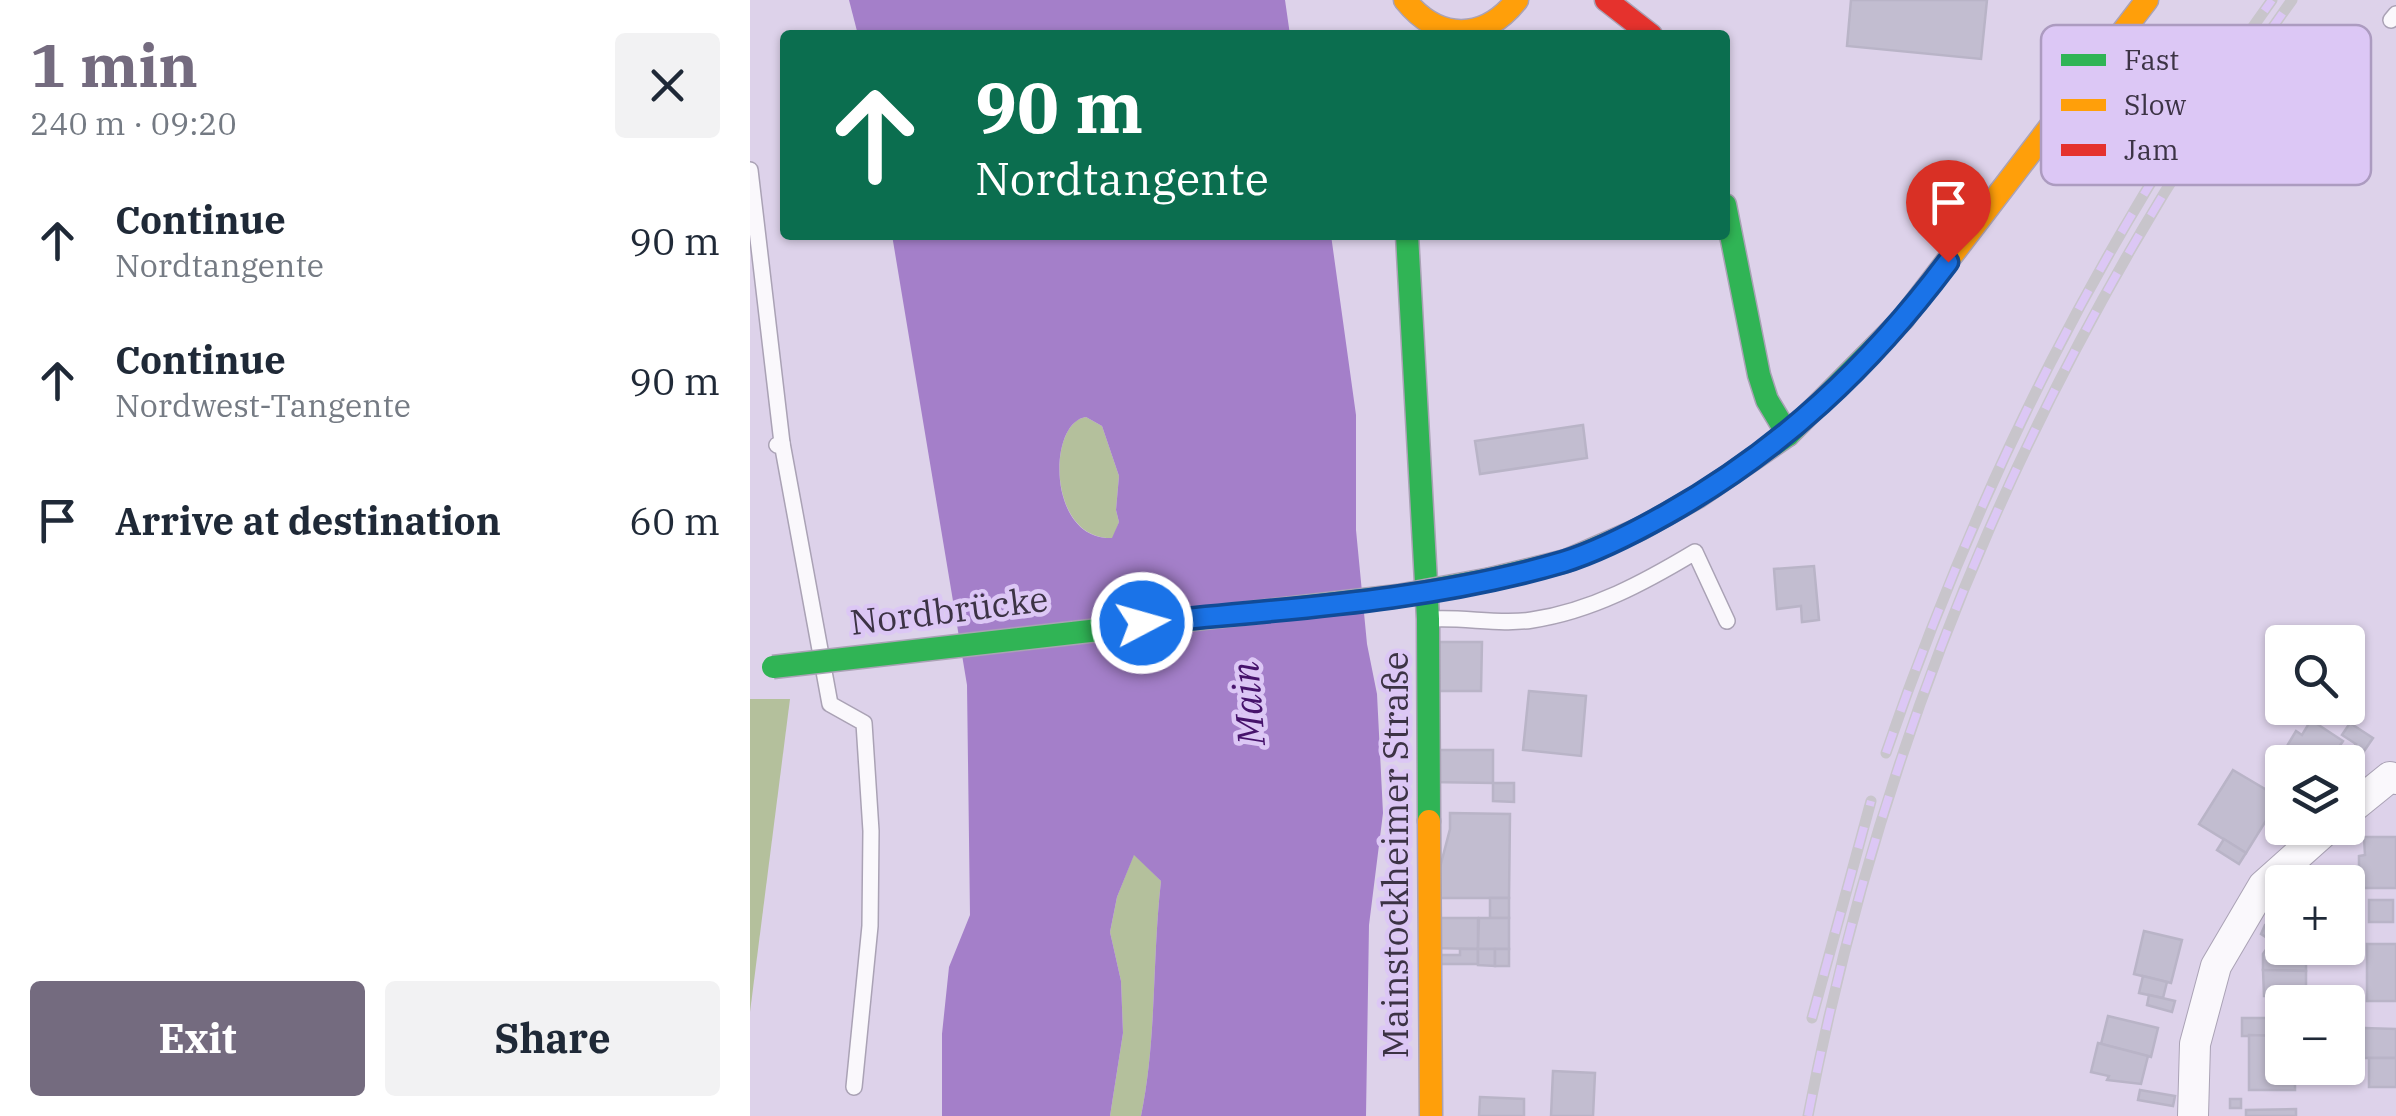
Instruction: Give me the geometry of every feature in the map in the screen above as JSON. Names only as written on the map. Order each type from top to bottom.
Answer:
[{"type":"main road","points":[[1404,0],[1429,30]]},
{"type":"main road","points":[[1478,30],[1503,18],[1517,0]]},
{"type":"main road","points":[[1606,0],[1646,30]]},
{"type":"main road","name":"Nordbrücke","points":[[2128,25],[2147,0]]},
{"type":"main road","name":"Nordbrücke","points":[[761,668],[1105,626],[1380,598],[1491,579],[1566,561],[1640,530],[1698,496],[1788,434],[1893,332],[2041,139]]},
{"type":"main road","points":[[1730,230],[1759,375],[1767,400],[1788,434]]},
{"type":"main road","name":"Mainstockheimer Straße","points":[[1407,240],[1428,619],[1431,1116]]},
{"type":"street","points":[[2365,797],[2390,777],[2396,778]]},
{"type":"street","points":[[2194,1116],[2196,1044],[2216,966],[2263,886],[2309,845]]},
{"type":"lane","points":[[750,170],[779,445],[830,704],[864,724],[871,831],[870,926],[854,1087]]},
{"type":"lane","points":[[1428,619],[1529,621],[1575,610],[1625,592],[1696,552],[1726,622]]},
{"type":"green space","points":[[1086,417],[1102,426],[1119,476],[1119,522],[1113,538],[1091,534],[1075,521],[1060,481],[1064,438],[1073,424]]},
{"type":"green space","points":[[750,699],[790,699],[750,1012]]},
{"type":"green space","points":[[1134,854],[1161,881],[1150,1057],[1141,1116],[1110,1116],[1123,1033],[1121,981],[1110,932],[1117,897]]},
{"type":"water","points":[[849,0],[1285,0],[1289,30],[857,30]]},
{"type":"water","name":"Main","points":[[893,240],[1332,240],[1356,415],[1356,530],[1367,644],[1377,694],[1383,813],[1369,925],[1366,1116],[1141,1116],[1150,1057],[1161,881],[1134,855],[1117,897],[1110,932],[1121,981],[1123,1033],[1110,1116],[942,1116],[942,1034],[949,967],[970,915],[967,685]],"holes":[[[1086,417],[1102,426],[1119,476],[1119,522],[1112,538],[1091,534],[1075,521],[1060,481],[1064,438],[1073,424]]]},
{"type":"building","points":[[1851,0],[1987,0],[1981,59],[1847,46]]},
{"type":"building","points":[[1583,425],[1587,458],[1480,474],[1475,441]]},
{"type":"building","points":[[1814,566],[1819,620],[1802,622],[1801,606],[1777,609],[1774,569]]},
{"type":"building","points":[[1435,642],[1482,642],[1481,691],[1435,691]]},
{"type":"building","points":[[1529,691],[1586,696],[1581,756],[1523,750]]},
{"type":"building","points":[[2308,725],[2319,725],[2343,741],[2340,745],[2288,745],[2296,731],[2302,735]]},
{"type":"building","points":[[2353,725],[2373,738],[2365,750],[2365,745],[2355,745],[2342,735]]},
{"type":"building","points":[[1431,750],[1493,750],[1493,783],[1431,782]]},
{"type":"building","points":[[2233,770],[2265,789],[2265,822],[2246,853],[2199,824]]},
{"type":"building","points":[[1493,783],[1514,783],[1514,802],[1493,801]]},
{"type":"building","points":[[1450,813],[1510,814],[1509,898],[1432,898],[1450,829]]},
{"type":"building","points":[[2365,837],[2396,837],[2396,888],[2365,888],[2365,865],[2359,865],[2359,856],[2365,855]]},
{"type":"building","points":[[2224,839],[2246,853],[2239,864],[2217,850]]},
{"type":"building","points":[[1490,898],[1509,898],[1509,918],[1490,918]]},
{"type":"building","points":[[2369,900],[2393,900],[2393,922],[2369,922]]},
{"type":"building","points":[[1435,918],[1478,918],[1478,949],[1434,948]]},
{"type":"building","points":[[1479,918],[1509,918],[1509,949],[1478,949]]},
{"type":"building","points":[[2144,931],[2182,940],[2171,983],[2134,974]]},
{"type":"building","points":[[2367,944],[2396,944],[2396,1001],[2367,1001]]},
{"type":"building","points":[[1460,949],[1478,949],[1478,964],[1438,964],[1438,955],[1460,955]]},
{"type":"building","points":[[1478,949],[1495,949],[1495,966],[1478,965]]},
{"type":"building","points":[[1495,949],[1509,949],[1509,966],[1495,966]]},
{"type":"building","points":[[2265,951],[2265,965],[2306,965],[2306,971],[2263,970]]},
{"type":"building","points":[[2263,970],[2306,971],[2306,985],[2265,985],[2264,996]]},
{"type":"building","points":[[2143,976],[2167,982],[2163,998],[2139,993]]},
{"type":"building","points":[[2149,995],[2175,1001],[2172,1012],[2147,1005]]},
{"type":"building","points":[[2108,1016],[2158,1028],[2151,1057],[2101,1044]]},
{"type":"building","points":[[2242,1018],[2265,1018],[2265,1036],[2242,1036]]},
{"type":"building","points":[[2365,1028],[2396,1029],[2396,1058],[2365,1058]]},
{"type":"building","points":[[2249,1035],[2265,1035],[2265,1085],[2295,1085],[2295,1090],[2249,1090]]},
{"type":"building","points":[[2098,1043],[2148,1056],[2141,1084],[2107,1080],[2109,1076],[2091,1072]]},
{"type":"building","points":[[2369,1058],[2396,1058],[2396,1087],[2369,1087]]},
{"type":"building","points":[[1553,1071],[1595,1073],[1593,1116],[1551,1116]]},
{"type":"building","points":[[2140,1090],[2175,1096],[2173,1106],[2138,1100]]},
{"type":"building","points":[[1480,1097],[1524,1099],[1524,1116],[1479,1116]]},
{"type":"building","points":[[2230,1099],[2241,1099],[2241,1108],[2230,1108]]},
{"type":"building","points":[[2296,1109],[2296,1116],[2246,1116],[2246,1110]]},
{"type":"railway","points":[[2255,25],[2272,0]]},
{"type":"railway","points":[[2275,25],[2292,0]]},
{"type":"railway","points":[[1886,753],[1962,553],[2005,456],[2100,269],[2150,185]]},
{"type":"railway","points":[[1808,1116],[1842,964],[1883,816],[1932,672],[1989,531],[2053,394],[2170,185]]},
{"type":"railway","points":[[1812,1018],[1871,801]]},
{"type":"traffic: fast","points":[[1730,230],[1759,375],[1767,400],[1788,435]]},
{"type":"traffic: fast","points":[[1407,240],[1428,619],[1429,821]]},
{"type":"traffic: fast","points":[[1491,579],[1566,561],[1640,529],[1699,496],[1788,435],[1903,319]]},
{"type":"traffic: fast","points":[[773,667],[1398,596],[1491,579]]},
{"type":"traffic: slow","points":[[1405,0],[1432,23],[1454,30]]},
{"type":"traffic: slow","points":[[1468,30],[1490,23],[1517,0]]},
{"type":"traffic: slow","points":[[2128,25],[2147,0]]},
{"type":"traffic: slow","points":[[1903,319],[2041,139]]},
{"type":"traffic: slow","points":[[1429,821],[1431,1116]]},
{"type":"traffic: jam","points":[[1606,0],[1645,30]]},
{"type":"route","points":[[1142,623],[1398,596],[1491,579],[1566,561],[1640,530],[1698,496],[1788,434],[1893,332],[1948,262]]}]
